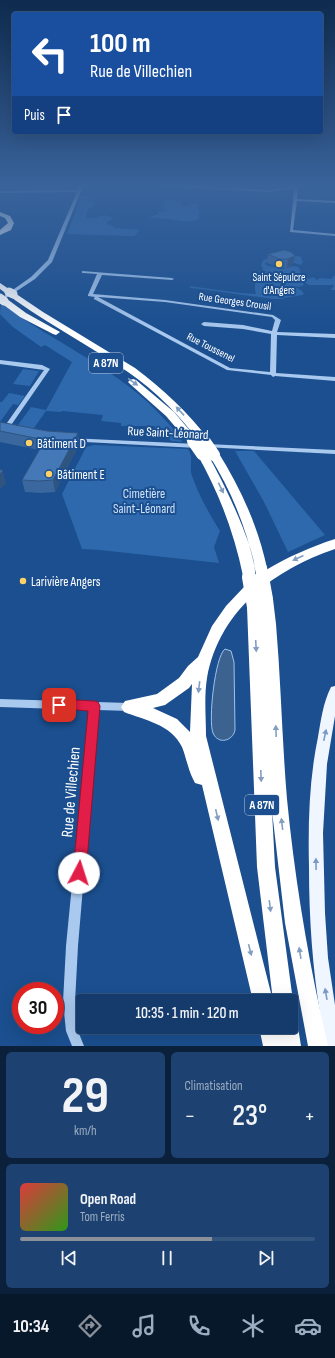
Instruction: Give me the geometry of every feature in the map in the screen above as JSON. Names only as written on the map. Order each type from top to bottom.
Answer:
[{"type":"highway","name":"A 87N","points":[[0,285],[4,297],[61,336],[112,367],[140,387],[170,414],[193,441],[208,454],[228,477],[253,534],[261,568],[260,603],[266,867],[282,994]]},
{"type":"highway","name":"A 87N","points":[[4,297],[40,314],[132,370],[179,410],[205,442],[218,482],[235,522],[249,576],[260,603],[274,688],[281,814],[290,889],[306,987],[318,1046]]},
{"type":"highway","points":[[261,994],[198,736],[198,695],[204,661],[210,643],[232,606],[248,590],[282,565],[335,544]]},
{"type":"highway","points":[[129,706],[160,700],[184,683],[193,670],[204,661]]},
{"type":"highway","points":[[129,706],[175,725],[187,740],[199,775],[211,788]]},
{"type":"highway","points":[[270,1034],[273,1046]]},
{"type":"highway","points":[[289,1034],[291,1046]]},
{"type":"main road","points":[[335,691],[321,753],[316,803],[315,845],[316,914],[323,977],[335,1046]]},
{"type":"street","points":[[4,297],[35,276],[50,261],[62,233]]},
{"type":"street","points":[[311,233],[335,235]]},
{"type":"street","points":[[84,272],[172,280]]},
{"type":"street","points":[[90,296],[100,274]]},
{"type":"street","name":"Rue Georges Crousil","points":[[90,296],[165,301],[273,316],[278,320],[274,333]]},
{"type":"street","name":"Rue Toussenel","points":[[90,296],[229,369],[242,372],[273,375],[335,379]]},
{"type":"street","points":[[204,324],[243,327],[274,333],[335,336]]},
{"type":"street","points":[[273,375],[274,333]]},
{"type":"street","points":[[0,362],[42,366],[47,369],[3,430],[14,432]]},
{"type":"street","name":"Rue Saint-Léonard","points":[[60,440],[335,452]]},
{"type":"street","points":[[0,703],[129,706]]},
{"type":"street","name":"Rue de Villechien","points":[[78,1046],[72,1030],[69,1002],[72,946],[94,706]]},
{"type":"green space","points":[[67,233],[137,233],[134,236],[67,234]]},
{"type":"green space","points":[[287,254],[302,257],[301,259],[303,261],[301,265],[294,263],[265,263],[266,265],[282,269],[294,266],[299,267],[300,272],[309,279],[313,277],[317,280],[320,278],[331,279],[335,275],[335,290],[331,290],[334,285],[309,285],[304,282],[304,285],[299,287],[294,286],[304,294],[283,299],[273,299],[191,288],[189,286],[256,294],[256,280],[261,274],[268,272],[262,270],[263,268],[261,266],[263,260]]},
{"type":"green space","points":[[1,303],[22,318],[87,358],[129,387],[149,403],[178,434],[182,442],[171,441],[168,437],[153,436],[155,426],[121,426],[121,423],[101,421],[103,415],[62,411],[46,411],[32,431],[16,428],[31,407],[46,410],[72,362],[45,345],[41,347],[13,327],[0,314]]},
{"type":"green space","points":[[23,369],[39,371],[30,386],[13,384]]},
{"type":"green space","points":[[9,393],[25,396],[18,405],[13,404],[0,422],[0,402],[2,402]]},
{"type":"green space","name":"Cimetière Saint-Léonard","points":[[94,445],[188,449],[191,455],[192,476],[204,504],[220,531],[214,547],[219,563],[82,549],[62,494],[86,447]]},
{"type":"green space","points":[[235,451],[254,451],[325,535],[288,552],[264,502]]},
{"type":"shaded area","points":[[225,649],[231,651],[234,662],[235,730],[231,737],[222,740],[215,737],[213,733],[211,716],[215,675],[221,654]]},
{"type":"building","points":[[284,250],[291,252],[295,256],[288,259],[279,259],[268,254]]},
{"type":"building","points":[[0,422],[47,431],[78,433],[53,480],[22,480],[45,440],[0,431]]},
{"type":"place","name":"Saint Sépulcre d'Angers","points":[[279,264]]},
{"type":"place","name":"Bâtiment D","points":[[29,443]]},
{"type":"place","name":"Bâtiment E","points":[[49,474]]},
{"type":"place","name":"Larivière Angers","points":[[23,581]]},
{"type":"route","points":[[59,705],[94,706],[79,873]]}]
